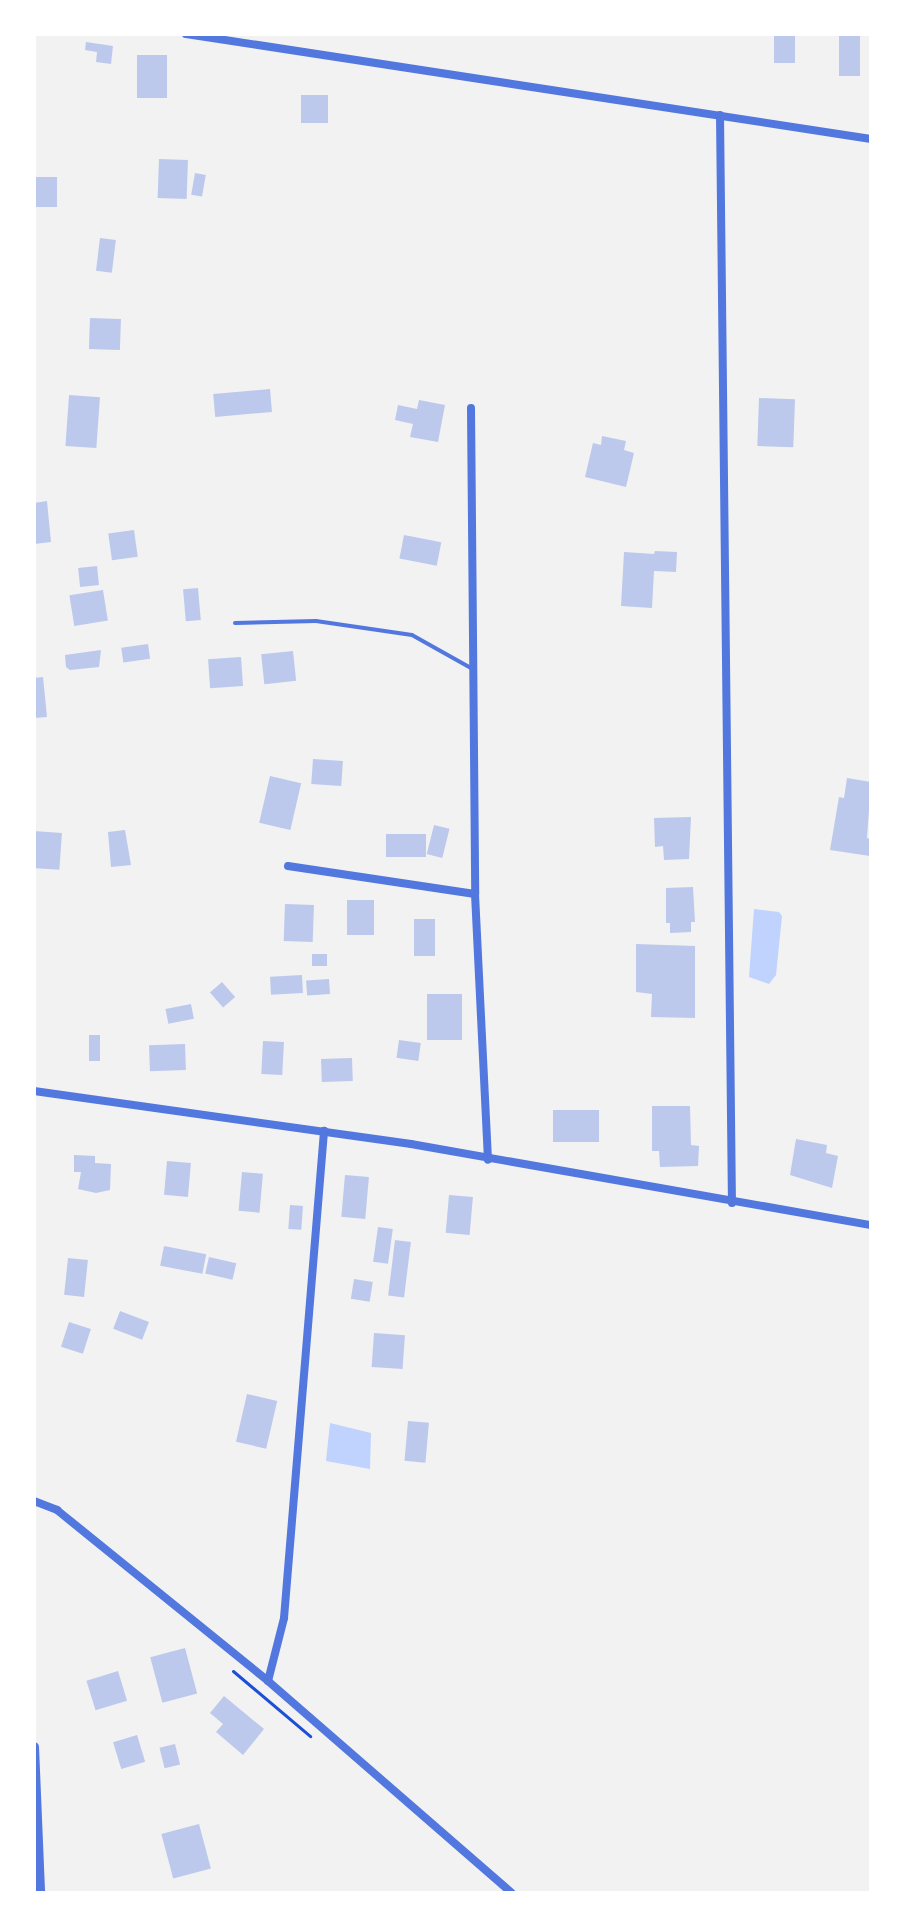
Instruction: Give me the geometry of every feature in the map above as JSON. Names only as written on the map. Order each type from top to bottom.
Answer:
[{"type":"street","points":[[186,34],[871,139]]},
{"type":"street","points":[[720,115],[732,1203]]},
{"type":"street","points":[[471,408],[475,894],[488,1160]]},
{"type":"street","points":[[288,866],[475,894]]},
{"type":"street","points":[[34,1091],[324,1131],[871,1225]]},
{"type":"street","points":[[268,1681],[284,1618],[324,1131]]},
{"type":"street","points":[[34,1501],[57,1510],[268,1681],[496,1875],[512,1893]]},
{"type":"street","points":[[34,1747],[36,1858],[40,1893]]},
{"type":"lane","points":[[235,623],[316,621],[412,635],[472,669]]},
{"type":"path","points":[[229,1668],[313,1740]]},
{"type":"water","points":[[754,909],[779,912],[782,916],[776,975],[769,984],[749,977]]},
{"type":"water","points":[[330,1423],[371,1433],[370,1469],[326,1461]]},
{"type":"building","points":[[774,34],[795,34],[795,63],[774,63]]},
{"type":"building","points":[[839,34],[860,34],[860,76],[839,76]]},
{"type":"building","points":[[86,42],[113,46],[111,64],[96,62],[97,52],[85,50]]},
{"type":"building","points":[[137,55],[167,55],[167,98],[137,98]]},
{"type":"building","points":[[301,95],[328,95],[328,123],[301,123]]},
{"type":"building","points":[[159,159],[188,160],[187,199],[158,198]]},
{"type":"building","points":[[195,173],[206,175],[202,197],[191,195]]},
{"type":"building","points":[[35,177],[57,177],[57,207],[35,207]]},
{"type":"building","points":[[100,238],[116,240],[112,273],[96,271]]},
{"type":"building","points":[[90,318],[121,319],[120,350],[89,349]]},
{"type":"building","points":[[270,389],[272,412],[215,417],[213,394]]},
{"type":"building","points":[[69,395],[100,397],[96,448],[65,446]]},
{"type":"building","points":[[759,398],[795,399],[793,447],[757,446]]},
{"type":"building","points":[[419,400],[445,405],[438,442],[410,437],[413,424],[395,420],[398,405],[417,409]]},
{"type":"building","points":[[602,436],[626,441],[624,450],[634,453],[626,487],[585,477],[593,443],[601,445]]},
{"type":"building","points":[[47,501],[51,542],[34,544],[34,503]]},
{"type":"building","points":[[134,530],[138,557],[112,560],[108,534]]},
{"type":"building","points":[[404,535],[441,542],[437,566],[399,559]]},
{"type":"building","points":[[655,551],[677,552],[676,572],[654,571],[652,608],[621,606],[624,552],[654,554]]},
{"type":"building","points":[[97,566],[99,585],[80,587],[78,568]]},
{"type":"building","points":[[198,588],[201,620],[186,621],[183,589]]},
{"type":"building","points":[[103,590],[108,621],[74,626],[69,595]]},
{"type":"building","points":[[148,644],[150,659],[123,663],[121,648]]},
{"type":"building","points":[[101,650],[99,667],[70,670],[66,667],[65,655]]},
{"type":"building","points":[[293,651],[296,681],[264,684],[261,654]]},
{"type":"building","points":[[241,657],[243,686],[210,688],[208,659]]},
{"type":"building","points":[[43,677],[47,717],[34,718],[34,678]]},
{"type":"building","points":[[313,759],[343,761],[341,786],[311,784]]},
{"type":"building","points":[[270,776],[301,783],[290,830],[259,823]]},
{"type":"building","points":[[847,778],[871,782],[867,838],[871,839],[870,856],[830,850],[839,797],[844,798]]},
{"type":"building","points":[[691,817],[689,859],[664,860],[663,846],[655,847],[654,818]]},
{"type":"building","points":[[434,825],[450,829],[442,858],[427,854]]},
{"type":"building","points":[[125,830],[131,865],[111,867],[108,832]]},
{"type":"building","points":[[34,831],[62,833],[59,870],[34,868]]},
{"type":"building","points":[[386,834],[426,834],[426,857],[386,857]]},
{"type":"building","points":[[693,887],[695,922],[691,922],[691,932],[670,933],[670,923],[666,923],[666,888]]},
{"type":"building","points":[[347,900],[374,900],[374,935],[347,935]]},
{"type":"building","points":[[285,904],[314,905],[313,942],[284,941]]},
{"type":"building","points":[[414,919],[435,919],[435,956],[414,956]]},
{"type":"building","points":[[636,944],[695,946],[695,1018],[651,1017],[652,994],[636,992]]},
{"type":"building","points":[[312,954],[327,954],[327,966],[312,966]]},
{"type":"building","points":[[302,975],[303,993],[271,995],[270,977]]},
{"type":"building","points":[[329,979],[330,994],[307,996],[306,981]]},
{"type":"building","points":[[222,982],[235,997],[223,1008],[210,992]]},
{"type":"building","points":[[427,994],[462,994],[462,1040],[427,1040]]},
{"type":"building","points":[[191,1004],[194,1019],[168,1024],[165,1009]]},
{"type":"building","points":[[89,1035],[100,1035],[100,1061],[89,1061]]},
{"type":"building","points":[[399,1040],[421,1043],[418,1061],[396,1058]]},
{"type":"building","points":[[263,1041],[284,1042],[282,1075],[261,1074]]},
{"type":"building","points":[[185,1044],[186,1070],[150,1071],[149,1045]]},
{"type":"building","points":[[352,1058],[353,1081],[322,1082],[321,1059]]},
{"type":"building","points":[[652,1106],[690,1106],[691,1145],[699,1146],[698,1166],[660,1167],[659,1151],[652,1151]]},
{"type":"building","points":[[553,1110],[599,1110],[599,1142],[553,1142]]},
{"type":"building","points":[[796,1139],[827,1145],[826,1153],[838,1156],[832,1188],[790,1175]]},
{"type":"building","points":[[74,1155],[95,1156],[95,1163],[111,1164],[110,1190],[96,1193],[78,1189],[81,1172],[74,1172]]},
{"type":"building","points":[[167,1161],[191,1163],[188,1197],[164,1195]]},
{"type":"building","points":[[242,1172],[263,1174],[260,1213],[239,1211]]},
{"type":"building","points":[[345,1175],[369,1177],[365,1219],[341,1217]]},
{"type":"building","points":[[449,1195],[473,1197],[470,1235],[446,1233]]},
{"type":"building","points":[[290,1205],[303,1206],[301,1230],[288,1229]]},
{"type":"building","points":[[378,1227],[393,1229],[388,1264],[373,1262]]},
{"type":"building","points":[[395,1240],[411,1242],[404,1298],[388,1296]]},
{"type":"building","points":[[164,1246],[206,1254],[202,1274],[160,1266]]},
{"type":"building","points":[[209,1257],[236,1263],[232,1280],[205,1274]]},
{"type":"building","points":[[68,1258],[88,1260],[84,1297],[64,1295]]},
{"type":"building","points":[[354,1279],[373,1282],[370,1302],[351,1299]]},
{"type":"building","points":[[120,1311],[149,1322],[142,1340],[113,1329]]},
{"type":"building","points":[[69,1322],[91,1329],[83,1354],[61,1347]]},
{"type":"building","points":[[374,1333],[405,1335],[403,1369],[372,1367]]},
{"type":"building","points":[[247,1394],[277,1401],[266,1449],[236,1442]]},
{"type":"building","points":[[408,1421],[429,1423],[425,1463],[405,1461]]},
{"type":"building","points":[[185,1648],[197,1693],[162,1703],[150,1657]]},
{"type":"building","points":[[118,1671],[127,1701],[96,1710],[86,1681]]},
{"type":"building","points":[[224,1696],[264,1729],[243,1755],[216,1732],[223,1724],[210,1713]]},
{"type":"building","points":[[137,1735],[145,1762],[121,1769],[113,1742]]},
{"type":"building","points":[[175,1744],[180,1764],[165,1768],[159,1748]]},
{"type":"building","points":[[199,1824],[211,1868],[173,1879],[161,1834]]}]
